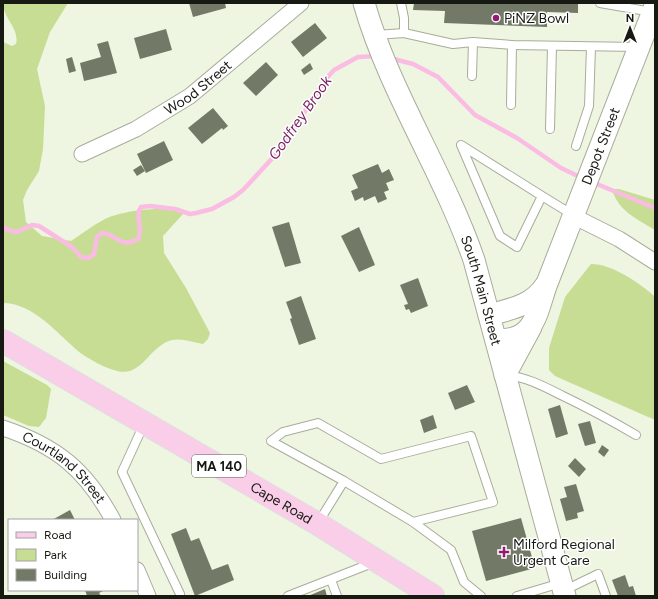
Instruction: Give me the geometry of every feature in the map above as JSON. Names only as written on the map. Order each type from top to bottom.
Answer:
[{"type":"main road","name":"South Main Street","points":[[364,3],[388,66],[466,237],[477,268],[563,592]]},
{"type":"main road","name":"Depot Street","points":[[496,340],[509,340],[519,337],[527,331],[532,324],[654,9]]},
{"type":"main road","name":"Depot Street","points":[[489,315],[528,303],[539,295],[546,286]]},
{"type":"main road","points":[[505,375],[525,341],[532,324]]},
{"type":"main road","name":"Cape Road","points":[[3,340],[318,524],[433,596]]},
{"type":"street","name":"Wood Street","points":[[82,154],[142,126],[190,96],[302,3]]},
{"type":"street","points":[[573,216],[619,239],[655,262]]},
{"type":"street","name":"Courtland Street","points":[[3,428],[38,443],[70,463],[91,485],[112,519]]},
{"type":"street","points":[[138,572],[148,596]]},
{"type":"lane","points":[[401,3],[404,18],[404,33]]},
{"type":"lane","points":[[600,3],[654,9]]},
{"type":"lane","points":[[377,39],[404,33],[443,44],[473,42],[512,45],[639,47]]},
{"type":"lane","points":[[472,76],[473,42]]},
{"type":"lane","points":[[511,105],[512,45]]},
{"type":"lane","points":[[550,129],[552,46]]},
{"type":"lane","points":[[576,146],[589,106],[591,47]]},
{"type":"lane","points":[[542,196],[517,247],[500,236],[461,145],[542,196],[573,216]]},
{"type":"lane","points":[[505,375],[519,377],[535,383],[593,410],[636,435]]},
{"type":"lane","points":[[144,423],[122,472],[180,594]]},
{"type":"lane","points":[[412,522],[492,502],[471,436],[381,459],[318,423],[283,432],[271,441],[344,481],[412,522],[451,550],[464,582],[481,596]]},
{"type":"lane","points":[[318,524],[344,481]]},
{"type":"lane","points":[[288,596],[379,561]]},
{"type":"lane","points":[[517,596],[563,592],[598,574],[606,596]]},
{"type":"lane","points":[[331,580],[337,596]]},
{"type":"green space","points":[[3,3],[68,3],[50,32],[37,69],[45,106],[43,149],[39,171],[27,190],[23,200],[26,222],[42,236],[71,241],[101,221],[122,213],[166,209],[183,214],[163,236],[164,253],[186,288],[210,333],[208,339],[203,344],[184,340],[172,340],[164,343],[132,370],[124,372],[114,370],[100,365],[81,353],[34,313],[14,304],[3,303],[3,42],[12,46],[16,44],[17,39],[16,33],[6,14]]},
{"type":"green space","points":[[612,189],[619,189],[655,200],[655,230],[623,209],[615,197]]},
{"type":"green space","points":[[591,264],[608,267],[625,275],[634,280],[655,297],[655,420],[555,376],[549,370],[549,348],[565,297]]},
{"type":"green space","points":[[3,361],[47,385],[51,389],[46,418],[39,427],[29,426],[3,415]]},
{"type":"building","points":[[189,3],[225,3],[226,8],[193,17]]},
{"type":"building","name":"PiNZ Bowl","points":[[414,3],[578,3],[578,13],[547,12],[547,27],[444,23],[445,11],[413,10]]},
{"type":"building","points":[[315,23],[327,38],[303,57],[291,42]]},
{"type":"building","points":[[166,29],[172,50],[140,59],[134,38]]},
{"type":"building","points":[[108,41],[117,73],[84,81],[80,63],[101,57],[97,44]]},
{"type":"building","points":[[72,57],[76,71],[69,73],[66,59]]},
{"type":"building","points":[[266,62],[278,75],[256,96],[243,83]]},
{"type":"building","points":[[310,63],[313,69],[304,75],[301,70]]},
{"type":"building","points":[[213,108],[228,126],[223,130],[222,128],[202,144],[188,128]]},
{"type":"building","points":[[164,141],[173,160],[146,173],[137,154]]},
{"type":"building","points":[[378,164],[382,173],[389,169],[394,180],[386,183],[389,190],[384,192],[387,199],[378,203],[375,196],[364,201],[363,197],[355,201],[351,191],[358,188],[352,175]]},
{"type":"building","points":[[141,165],[145,171],[137,176],[133,170]]},
{"type":"building","points":[[289,222],[301,263],[285,267],[272,227]]},
{"type":"building","points":[[359,227],[375,265],[359,272],[341,236]]},
{"type":"building","points":[[418,278],[428,306],[411,313],[409,309],[406,310],[404,305],[408,304],[400,285]]},
{"type":"building","points":[[301,296],[316,339],[299,345],[286,302]]},
{"type":"building","points":[[467,385],[475,402],[455,410],[448,393]]},
{"type":"building","points":[[560,405],[568,434],[556,438],[548,409]]},
{"type":"building","points":[[433,415],[437,428],[424,433],[420,420]]},
{"type":"building","points":[[590,421],[596,443],[585,446],[578,424]]},
{"type":"building","points":[[602,445],[609,450],[604,457],[598,452]]},
{"type":"building","points":[[575,458],[586,469],[579,477],[568,466]]},
{"type":"building","points":[[576,484],[584,511],[577,513],[578,518],[566,521],[560,499],[567,497],[564,487]]},
{"type":"building","points":[[70,510],[74,519],[54,519]]},
{"type":"building","points":[[521,518],[535,568],[486,581],[472,531]]},
{"type":"building","points":[[186,528],[191,541],[199,538],[212,570],[228,564],[234,580],[195,596],[171,534]]},
{"type":"building","points":[[625,575],[629,587],[633,586],[636,596],[618,596],[612,580]]},
{"type":"building","points":[[325,589],[327,596],[308,596]]},
{"type":"building","points":[[85,591],[103,591],[99,593],[101,596],[87,596]]},
{"type":"waterway","name":"Godfrey Brook","points":[[3,226],[7,230],[17,232],[32,225],[39,226],[72,247],[81,257],[89,258],[94,254],[97,237],[102,233],[123,242],[132,242],[138,239],[140,235],[138,214],[141,207],[150,206],[175,209],[190,214],[212,209],[234,197],[243,190],[280,150],[325,80],[334,70],[358,57],[377,56]]},
{"type":"waterway","name":"Godfrey Brook","points":[[390,58],[413,64],[438,77],[475,115],[517,138],[561,168],[582,178]]},
{"type":"waterway","name":"Godfrey Brook","points":[[592,182],[655,208]]},
{"type":"place","name":"PiNZ Bowl","points":[[496,18]]},
{"type":"place","name":"Milford Regional Urgent Care","points":[[504,552]]}]
